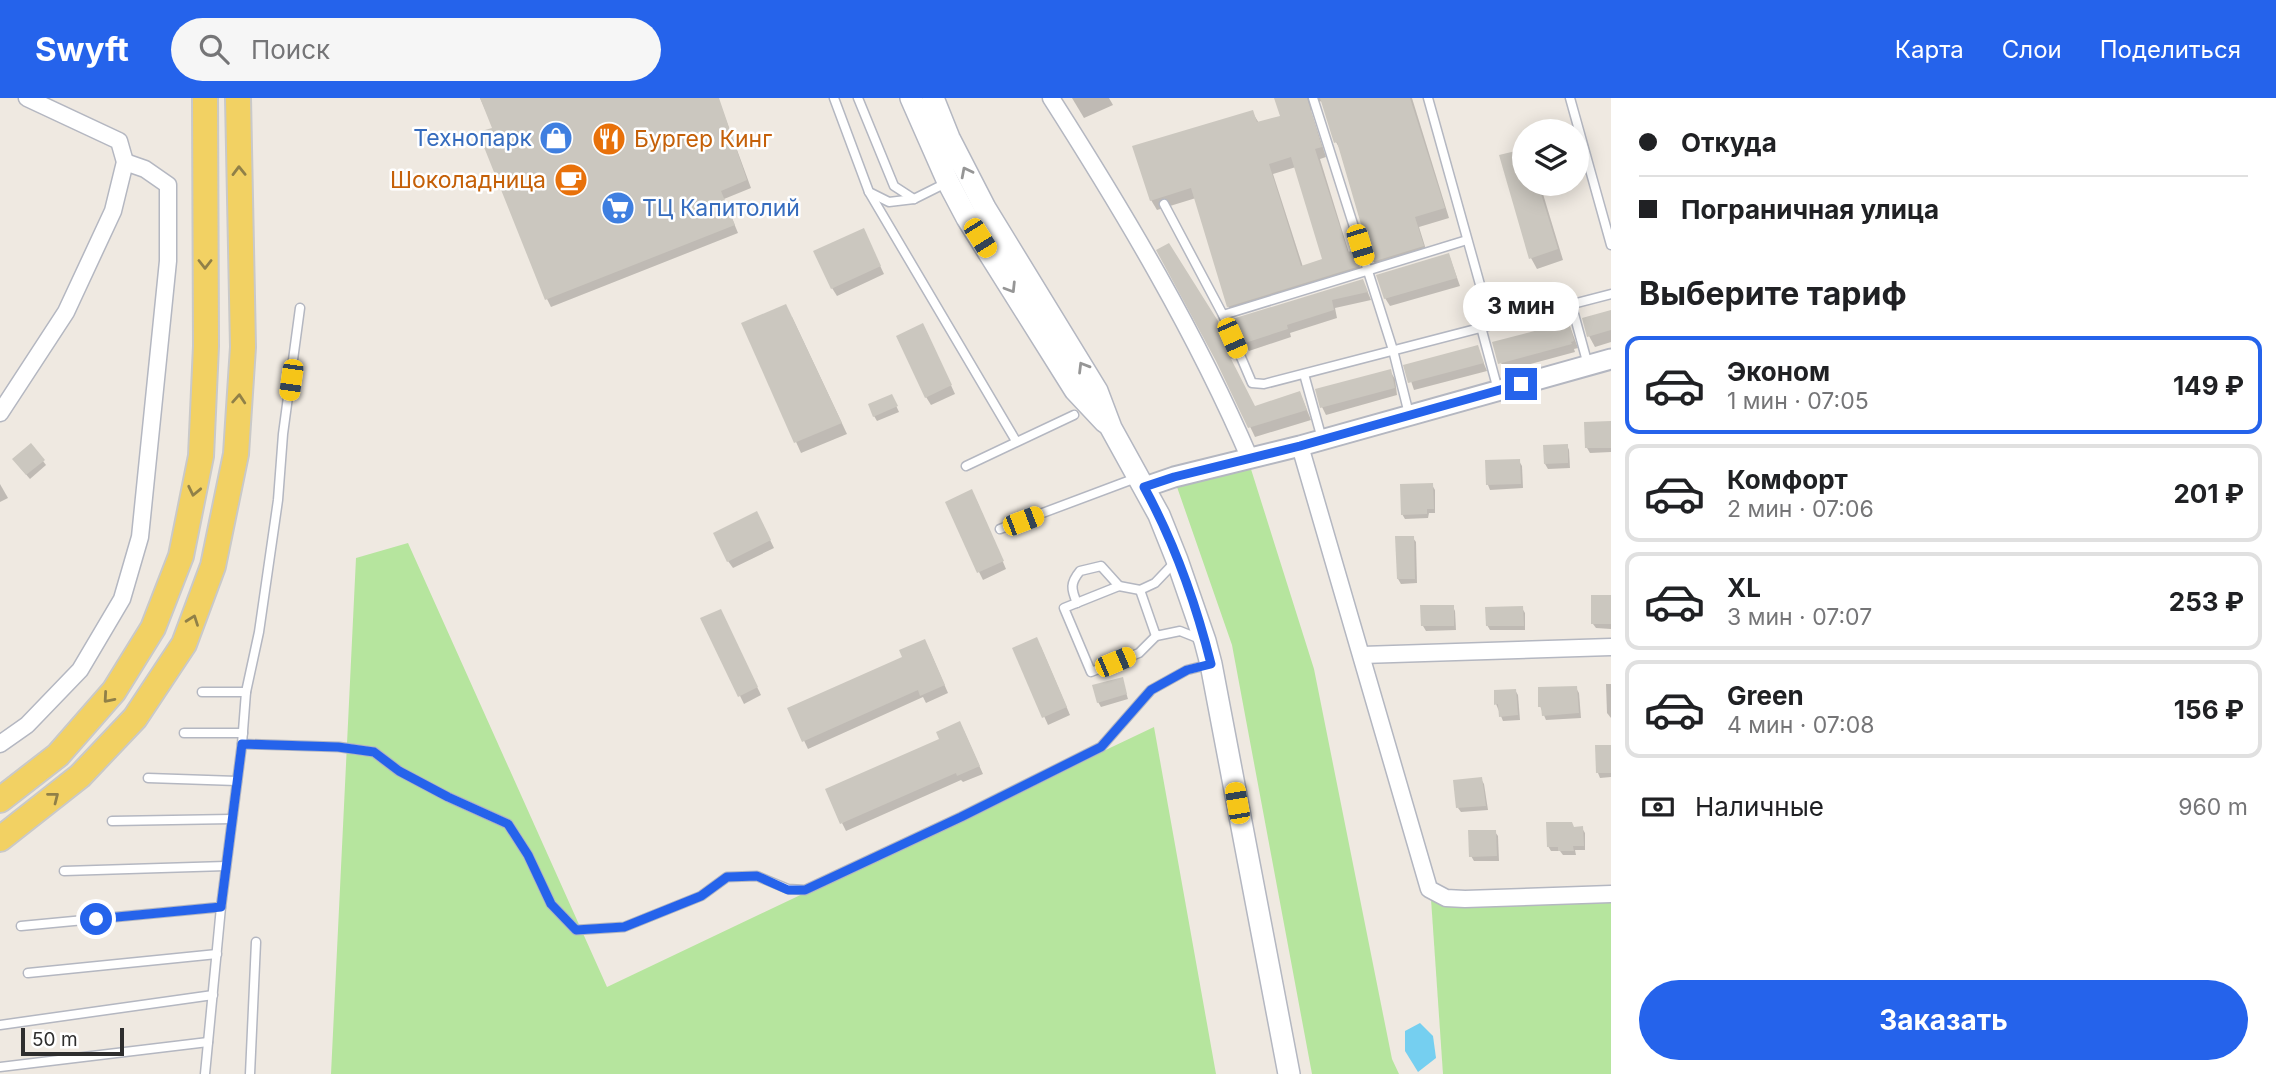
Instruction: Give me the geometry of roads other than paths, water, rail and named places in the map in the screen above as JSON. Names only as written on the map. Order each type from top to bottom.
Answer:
[{"type":"main road","points":[[0,800],[58,754],[114,691],[153,628],[181,556],[201,456],[206,346],[205,98]]},
{"type":"main road","points":[[0,839],[80,776],[135,718],[184,644],[213,566],[236,454],[243,347],[237,98]]},
{"type":"main road","points":[[911,98],[967,218],[1075,390],[1111,428]]},
{"type":"main road","points":[[933,98],[949,138],[985,208],[1097,391],[1111,428],[1160,515],[1177,560],[1211,664],[1289,1074]]},
{"type":"street","points":[[0,413],[66,312],[113,211],[125,162],[119,141],[27,98]]},
{"type":"street","points":[[1051,98],[1178,311],[1206,363],[1250,459]]},
{"type":"street","points":[[0,744],[27,725],[80,670],[122,599],[140,537],[168,261],[169,201],[168,185],[145,169],[125,162]]},
{"type":"street","points":[[1142,482],[1174,477],[1300,446],[1611,359]]},
{"type":"street","points":[[1300,446],[1429,889],[1446,898],[1465,899],[1611,894]]},
{"type":"street","points":[[1362,655],[1611,647]]},
{"type":"lane","points":[[834,98],[869,192],[1016,441]]},
{"type":"lane","points":[[858,98],[894,186],[914,199]]},
{"type":"lane","points":[[1313,98],[1393,350],[1409,414]]},
{"type":"lane","points":[[1428,98],[1491,324]]},
{"type":"lane","points":[[1570,98],[1611,246]]},
{"type":"lane","points":[[869,192],[889,202],[914,199],[948,182]]},
{"type":"lane","points":[[1164,204],[1223,315],[1252,383],[1265,384],[1611,293]]},
{"type":"lane","points":[[1223,315],[1467,240]]},
{"type":"lane","points":[[1571,303],[1589,365]]},
{"type":"lane","points":[[205,1074],[246,692],[259,632],[278,500],[283,434],[300,308]]},
{"type":"lane","points":[[1481,327],[1498,390]]},
{"type":"lane","points":[[1304,374],[1323,439]]},
{"type":"lane","points":[[966,466],[1074,415]]},
{"type":"lane","points":[[1000,529],[1142,482]]},
{"type":"lane","points":[[1177,560],[1155,583],[1140,590],[1119,586],[1064,608],[1091,672],[1139,653],[1156,636],[1180,631],[1205,641]]},
{"type":"lane","points":[[1077,603],[1071,589],[1072,580],[1080,570],[1101,566],[1119,586]]},
{"type":"lane","points":[[1140,590],[1156,636]]},
{"type":"lane","points":[[242,744],[338,747],[374,752],[399,771],[508,824],[528,855],[551,904],[576,930],[624,927],[701,896],[727,877],[757,876],[788,890],[805,890],[819,884],[1101,747],[1151,690],[1187,670],[1211,664]]},
{"type":"lane","points":[[202,692],[246,692]]},
{"type":"lane","points":[[184,733],[243,733]]},
{"type":"lane","points":[[148,778],[237,781]]},
{"type":"lane","points":[[112,821],[232,819]]},
{"type":"lane","points":[[64,871],[226,866]]},
{"type":"lane","points":[[21,926],[221,907]]},
{"type":"lane","points":[[250,1074],[256,942]]},
{"type":"lane","points":[[28,973],[217,954]]},
{"type":"lane","points":[[0,1025],[214,995]]},
{"type":"lane","points":[[0,1067],[208,1042]]},
{"type":"water","points":[[1420,1023],[1433,1036],[1436,1058],[1418,1072],[1405,1051],[1405,1031]]},
{"type":"place","name":"Технопарк","points":[[556,138]]},
{"type":"place","name":"Бургер Кинг","points":[[609,139]]},
{"type":"place","name":"Шоколадница","points":[[571,180]]},
{"type":"place","name":"ТЦ Капитолий","points":[[618,208]]}]
